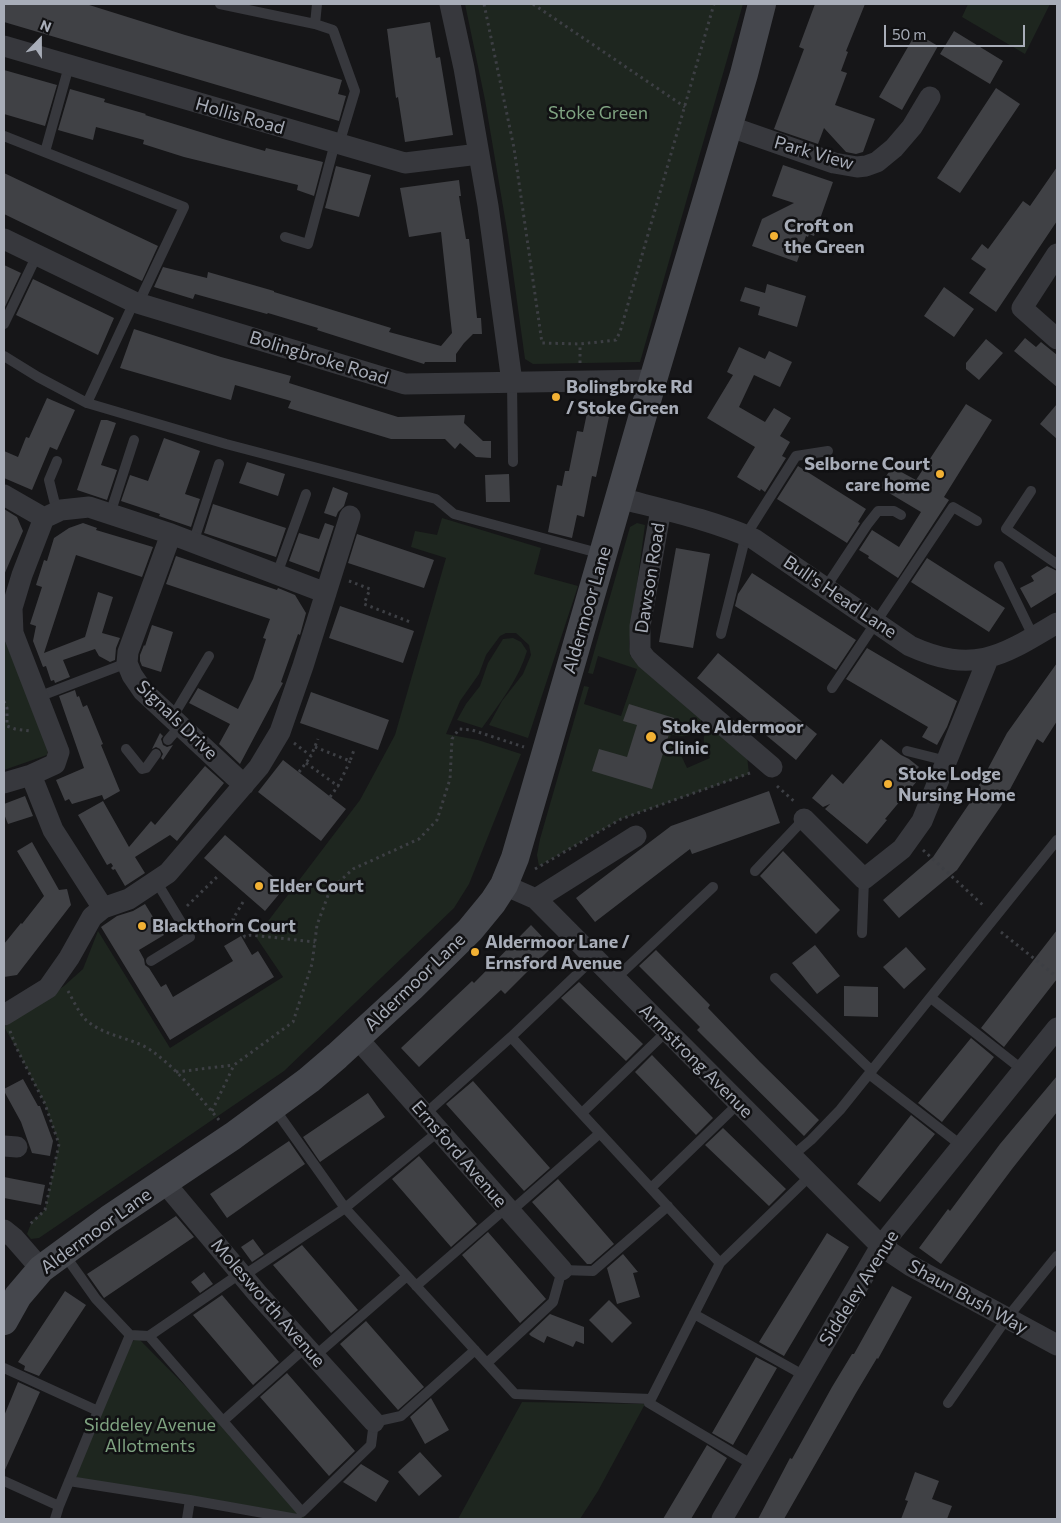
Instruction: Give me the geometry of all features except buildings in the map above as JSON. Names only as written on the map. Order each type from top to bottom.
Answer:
[{"type":"street","points":[[450,4],[488,206],[512,382]]},
{"type":"street","points":[[620,498],[744,74],[762,4]]},
{"type":"street","name":"Hollis Road","points":[[4,46],[405,163],[479,154]]},
{"type":"street","name":"Park View","points":[[728,126],[834,163],[858,167],[866,166],[877,162],[894,148],[912,127],[930,97]]},
{"type":"street","name":"Bolingbroke Road","points":[[4,239],[136,303],[405,384],[653,380]]},
{"type":"street","points":[[1057,254],[1022,308],[1057,339]]},
{"type":"street","points":[[4,495],[51,515]]},
{"type":"street","name":"Bull's Head Lane","points":[[620,498],[719,525],[754,539],[910,646],[926,653],[963,661],[988,659],[1018,647],[1057,624]]},
{"type":"street","name":"Aldermoor Lane","points":[[4,1321],[18,1296],[41,1269],[233,1136],[309,1080],[411,988],[470,930],[494,902],[504,885],[515,858],[620,498]]},
{"type":"street","points":[[4,783],[31,775],[55,764],[59,752],[13,633],[12,608],[22,574],[51,515],[61,510],[90,507],[171,534],[326,593]]},
{"type":"street","name":"Dawson Road","points":[[661,510],[640,626],[640,651],[654,666],[772,766]]},
{"type":"street","points":[[6,1021],[48,988],[58,976],[92,917],[103,908],[129,899],[168,872],[180,860],[244,785],[270,751],[280,732],[303,666],[350,516]]},
{"type":"street","name":"Signals Drive","points":[[171,534],[132,641],[127,663],[143,692],[173,728],[244,785]]},
{"type":"street","points":[[804,819],[864,879],[902,849],[922,821],[988,659]]},
{"type":"street","points":[[31,775],[52,830],[103,908]]},
{"type":"street","points":[[536,899],[636,836]]},
{"type":"street","name":"Armstrong Avenue","points":[[504,885],[536,899],[881,1246]]},
{"type":"street","name":"Siddeley Avenue","points":[[722,1519],[881,1246],[1057,1028]]},
{"type":"street","name":"Ernsford Avenue","points":[[356,1038],[562,1270]]},
{"type":"street","name":"Molesworth Avenue","points":[[164,1182],[242,1275],[374,1422]]},
{"type":"street","points":[[9,1234],[41,1269]]},
{"type":"street","name":"Shaun Bush Way","points":[[881,1246],[911,1266],[1057,1345]]},
{"type":"lane","points":[[220,4],[315,24],[333,30],[355,91],[337,143],[308,244],[285,238]]},
{"type":"lane","points":[[315,24],[317,4]]},
{"type":"lane","points":[[45,152],[69,66]]},
{"type":"lane","points":[[4,136],[184,207],[87,403]]},
{"type":"lane","points":[[4,324],[37,255]]},
{"type":"lane","points":[[4,356],[38,377],[87,403],[226,444],[436,499],[454,514],[603,554]]},
{"type":"lane","points":[[512,382],[512,462]]},
{"type":"lane","points":[[110,514],[134,440]]},
{"type":"lane","points":[[721,634],[746,535],[796,456],[828,451]]},
{"type":"lane","points":[[51,515],[49,480],[57,462]]},
{"type":"lane","points":[[193,543],[220,464]]},
{"type":"lane","points":[[1031,491],[1006,529],[1057,564]]},
{"type":"lane","points":[[276,574],[306,494]]},
{"type":"lane","points":[[832,688],[953,507],[977,521]]},
{"type":"lane","points":[[826,587],[878,511],[894,510],[902,515]]},
{"type":"lane","points":[[999,566],[1034,638]]},
{"type":"lane","points":[[173,728],[209,656]]},
{"type":"lane","points":[[38,696],[127,663]]},
{"type":"lane","points":[[126,749],[142,769],[146,768],[156,754]]},
{"type":"lane","points":[[907,750],[947,760]]},
{"type":"lane","points":[[755,871],[804,819]]},
{"type":"lane","points":[[791,1156],[811,1140],[840,1110],[1057,840]]},
{"type":"lane","points":[[862,933],[864,879]]},
{"type":"lane","points":[[151,961],[190,937],[156,880]]},
{"type":"lane","points":[[615,979],[713,887]]},
{"type":"lane","points":[[424,1115],[511,1037],[594,958]]},
{"type":"lane","points":[[775,978],[870,1072],[962,1146]]},
{"type":"lane","points":[[931,998],[1024,1070]]},
{"type":"lane","points":[[582,1113],[667,1031]]},
{"type":"lane","points":[[511,1037],[720,1263]]},
{"type":"lane","points":[[651,1188],[738,1104]]},
{"type":"lane","points":[[273,1107],[345,1208],[515,1394],[651,1399]]},
{"type":"lane","points":[[63,1253],[96,1299],[130,1334],[149,1336],[345,1208],[439,1131]]},
{"type":"lane","points":[[416,1286],[600,1133]]},
{"type":"lane","points":[[754,1465],[649,1403],[720,1263],[810,1176]]},
{"type":"lane","points":[[487,1363],[553,1302],[562,1270],[593,1271],[668,1206]]},
{"type":"lane","points":[[948,1403],[1007,1318],[1057,1256]]},
{"type":"lane","points":[[223,1420],[407,1276]]},
{"type":"lane","points":[[694,1314],[806,1376]]},
{"type":"lane","points":[[55,1519],[130,1334]]},
{"type":"lane","points":[[149,1336],[223,1420],[301,1517]]},
{"type":"lane","points":[[301,1517],[371,1445],[374,1422],[401,1416],[475,1350]]},
{"type":"lane","points":[[4,1368],[98,1410]]},
{"type":"lane","points":[[4,1481],[59,1506]]},
{"type":"lane","points":[[69,1481],[301,1517]]},
{"type":"lane","points":[[187,1519],[190,1500]]},
{"type":"path","points":[[484,4],[514,148],[542,343],[580,344],[616,340],[620,332],[714,4]]},
{"type":"path","points":[[533,4],[684,107]]},
{"type":"path","points":[[347,580],[370,589],[364,604],[410,622]]},
{"type":"path","points":[[4,701],[7,708],[5,727],[26,731],[50,727]]},
{"type":"path","points":[[212,1111],[234,1065],[293,1022],[312,964],[317,925],[330,890],[353,869],[419,839],[437,820],[450,779],[452,739],[459,729],[472,730],[546,755]]},
{"type":"path","points":[[280,732],[311,756]]},
{"type":"path","points":[[299,772],[311,756],[318,739]]},
{"type":"path","points":[[315,747],[350,761]]},
{"type":"path","points":[[330,797],[338,786],[354,750]]},
{"type":"path","points":[[306,763],[338,786]]},
{"type":"path","points":[[772,766],[772,782],[799,806],[804,819]]},
{"type":"path","points":[[910,838],[993,921],[1057,977]]},
{"type":"path","points":[[177,915],[219,875]]},
{"type":"path","points":[[244,902],[233,919],[245,937],[251,935],[315,942]]},
{"type":"path","points":[[184,928],[235,922]]},
{"type":"path","points":[[58,976],[85,1020],[101,1031],[141,1045],[152,1051],[176,1072],[233,1136]]},
{"type":"path","points":[[6,1021],[17,1049],[45,1104],[59,1144],[45,1210],[9,1234]]},
{"type":"path","points":[[176,1072],[234,1065]]},
{"type":"green space","name":"Stoke Green","points":[[465,4],[743,4],[640,362],[533,364],[525,359],[508,236],[485,100]]},
{"type":"green space","points":[[968,4],[1050,4],[1025,54],[962,17]]},
{"type":"green space","points":[[442,518],[541,548],[534,574],[578,586],[528,738],[489,725],[502,701],[523,674],[531,655],[529,645],[516,633],[506,633],[500,636],[486,655],[479,674],[460,701],[446,734],[478,740],[521,754],[469,884],[454,908],[284,1071],[39,1238],[31,1239],[27,1234],[32,1221],[45,1210],[59,1144],[45,1104],[4,1027],[64,986],[83,969],[98,931],[170,1048],[283,977],[256,937],[360,800],[395,735],[446,558],[411,547],[415,531],[437,535]]},
{"type":"green space","points":[[637,523],[645,525],[629,643],[630,655],[637,664],[701,718],[701,725],[694,732],[688,736],[671,734],[669,743],[681,755],[687,768],[710,758],[705,748],[704,738],[706,730],[713,728],[747,756],[749,774],[621,819],[539,866],[537,855],[540,839],[584,686],[589,687],[584,704],[621,716],[637,669],[598,656],[593,674],[588,673],[630,527]]},
{"type":"green space","points":[[513,638],[521,642],[527,651],[514,681],[502,700],[482,728],[457,720],[466,704],[480,686],[488,663],[503,639]]},
{"type":"green space","points":[[4,639],[49,745],[47,755],[4,770]]},
{"type":"green space","name":"Siddeley Avenue Allotments","points":[[137,1337],[207,1408],[305,1519],[284,1519],[65,1482],[117,1359]]},
{"type":"green space","points":[[522,1402],[645,1404],[598,1491],[580,1519],[458,1519]]},
{"type":"place","name":"Croft on the Green","points":[[774,236]]},
{"type":"place","name":"Bolingbroke Rd / Stoke Green","points":[[556,397]]},
{"type":"place","name":"Selborne Court care home","points":[[940,474]]},
{"type":"place","name":"Stoke Aldermoor Clinic","points":[[651,737]]},
{"type":"place","name":"Stoke Lodge Nursing Home","points":[[888,784]]},
{"type":"place","name":"Elder Court","points":[[259,886]]},
{"type":"place","name":"Blackthorn Court","points":[[142,926]]},
{"type":"place","name":"Aldermoor Lane / Ernsford Avenue","points":[[475,952]]}]
